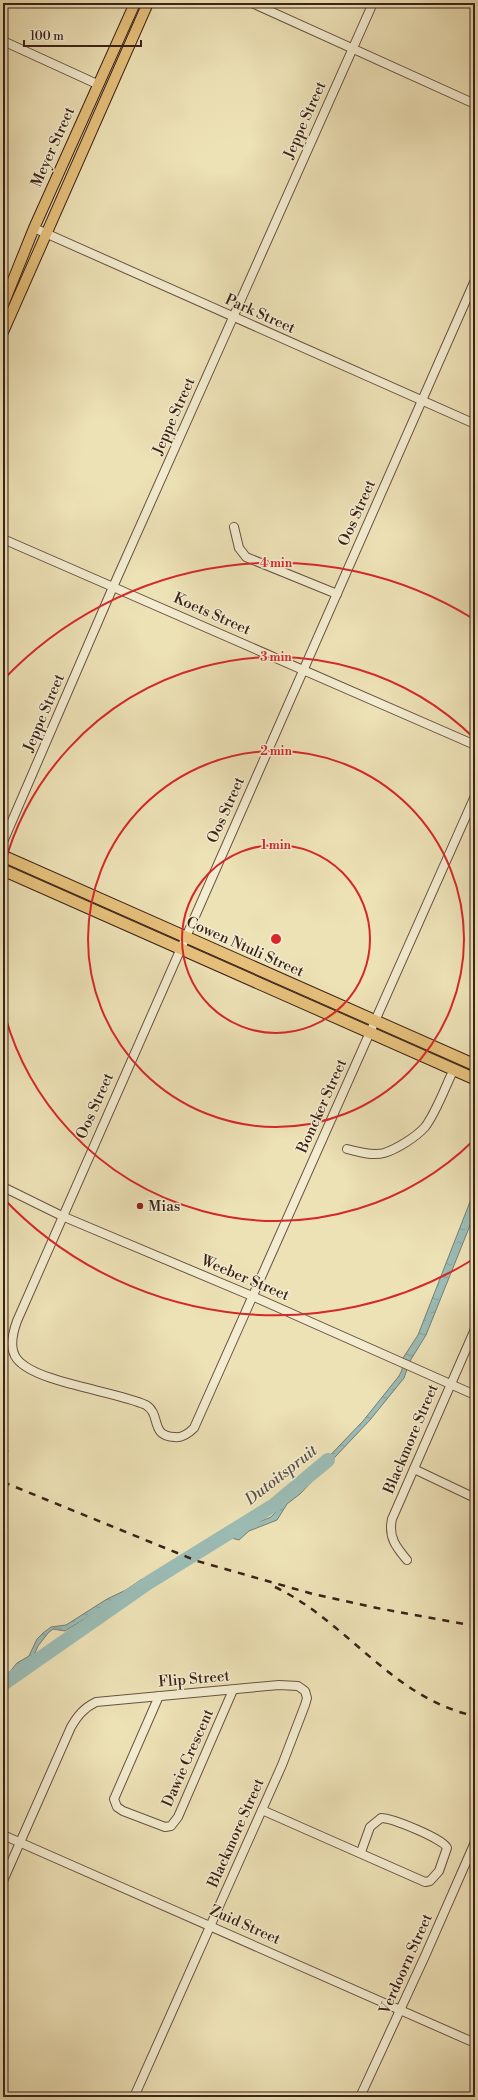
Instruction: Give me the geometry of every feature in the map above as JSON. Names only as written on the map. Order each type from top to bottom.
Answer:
[{"type":"highway","name":"Cowen Ntuli Street","points":[[3,856],[183,943],[475,1079]]},
{"type":"highway","name":"Cowen Ntuli Street","points":[[3,870],[375,1021],[475,1065]]},
{"type":"main road","name":"Meyer Street","points":[[3,305],[34,228],[97,84],[135,3]]},
{"type":"main road","points":[[3,332],[148,3]]},
{"type":"street","points":[[252,3],[475,104]]},
{"type":"street","name":"Jeppe Street","points":[[3,842],[114,587],[373,3]]},
{"type":"street","points":[[3,42],[97,84]]},
{"type":"street","name":"Park Street","points":[[34,228],[233,318],[475,424]]},
{"type":"street","name":"Oos Street","points":[[194,1428],[188,1434],[178,1438],[164,1436],[158,1429],[152,1410],[146,1405],[74,1385],[30,1368],[17,1359],[13,1350],[14,1329],[62,1216],[475,280]]},
{"type":"street","points":[[234,527],[239,548],[246,557],[336,594]]},
{"type":"street","name":"Koets Street","points":[[3,539],[475,745]]},
{"type":"street","name":"Boncker Street","points":[[194,1428],[475,796]]},
{"type":"street","points":[[347,1149],[369,1153],[383,1153],[401,1145],[418,1133],[430,1117],[454,1069]]},
{"type":"street","name":"Weeber Street","points":[[3,1188],[62,1216],[252,1296],[475,1395]]},
{"type":"street","name":"Blackmore Street","points":[[407,1560],[392,1539],[391,1525],[450,1384],[475,1329]]},
{"type":"street","points":[[414,1469],[475,1498]]},
{"type":"street","name":"Flip Street","points":[[20,1842],[71,1727],[76,1718],[87,1706],[96,1702],[290,1685],[303,1688]]},
{"type":"street","name":"Blackmore Street","points":[[134,2097],[262,1810],[305,1705],[306,1693],[303,1688]]},
{"type":"street","name":"Dawie Crescent","points":[[159,1696],[114,1799],[117,1807],[123,1811],[165,1827],[171,1826],[178,1817],[233,1690]]},
{"type":"street","points":[[262,1810],[361,1852],[388,1866],[425,1882],[430,1881],[439,1871],[447,1848],[446,1844],[437,1839],[390,1819],[381,1818],[370,1827],[361,1852]]},
{"type":"street","name":"Zuid Street","points":[[3,1835],[211,1925],[475,2043]]},
{"type":"street","points":[[3,1881],[20,1842]]},
{"type":"street","name":"Verdoorn Street","points":[[360,2097],[475,1842]]},
{"type":"water","points":[[475,1189],[475,1210],[469,1228],[426,1335],[410,1361],[404,1378],[370,1420],[300,1494],[287,1504],[277,1520],[249,1531],[239,1540],[231,1538],[254,1524],[271,1517],[363,1421],[399,1376],[402,1370],[403,1358],[418,1335]]},
{"type":"water","points":[[142,1579],[148,1587],[107,1605],[65,1631],[53,1629],[38,1646],[32,1660],[18,1668],[13,1675],[9,1686],[3,1690],[3,1680],[17,1663],[29,1656],[37,1639],[43,1633],[51,1627],[66,1625]]},
{"type":"waterway","name":"Dutoitspruit","points":[[3,1684],[148,1583],[274,1505],[328,1460]]},
{"type":"railway","points":[[3,1450],[8,1452]]},
{"type":"railway","points":[[3,1482],[197,1561],[313,1594],[377,1608],[475,1626]]},
{"type":"railway","points":[[275,1587],[301,1602],[326,1620],[395,1677],[419,1694],[446,1707],[475,1716]]},
{"type":"place","name":"Mias","points":[[140,1206]]}]
